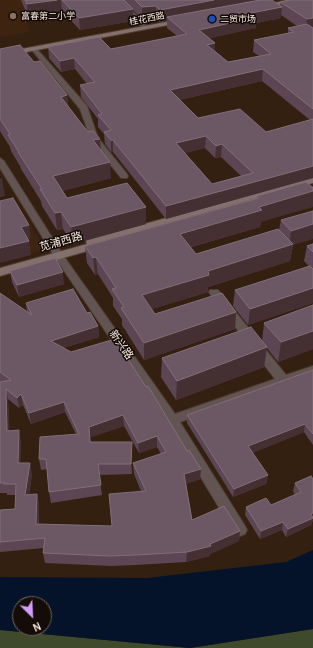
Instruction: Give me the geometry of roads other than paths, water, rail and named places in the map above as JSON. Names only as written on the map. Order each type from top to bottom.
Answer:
[{"type":"main road","points":[[279,0],[250,7],[296,0]]},
{"type":"main road","name":"桂花西路","points":[[0,51],[143,24],[191,18],[0,56]]},
{"type":"main road","name":"苋浦西路","points":[[0,272],[57,253],[313,180]]},
{"type":"main road","name":"苋浦西路","points":[[0,266],[57,253],[302,190],[313,185]]},
{"type":"street","points":[[117,0],[143,24]]},
{"type":"street","points":[[34,49],[84,108],[94,138],[124,176]]},
{"type":"street","name":"新兴路","points":[[0,161],[57,253],[172,420],[240,530]]},
{"type":"street","points":[[214,292],[283,380]]},
{"type":"street","points":[[172,420],[313,370]]},
{"type":"water","points":[[313,550],[313,629],[190,648],[52,635],[52,596],[12,596],[12,631],[0,630],[0,577],[147,578],[286,562]]},
{"type":"place","name":"富春第二小学","points":[[13,16]]},
{"type":"place","name":"二贸市场","points":[[212,19]]}]
